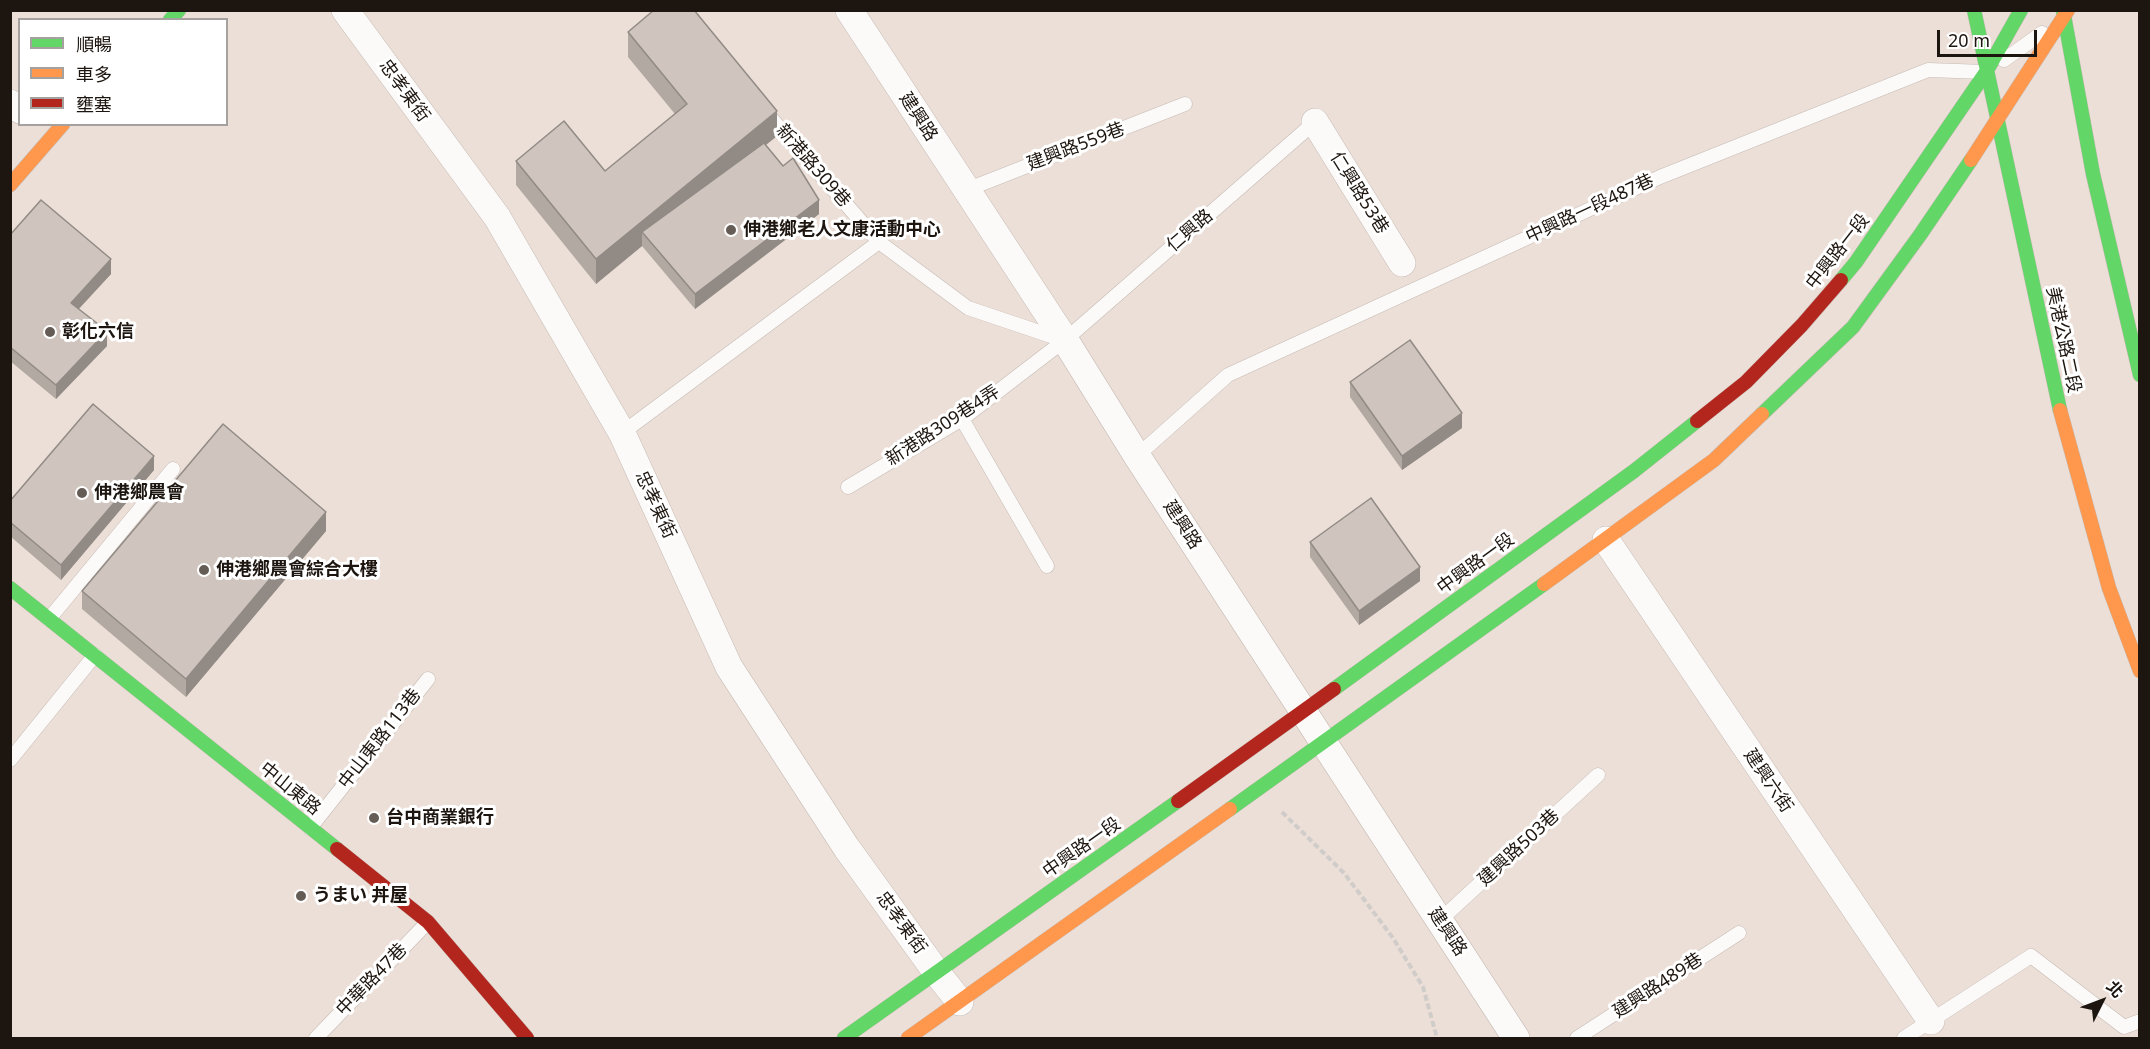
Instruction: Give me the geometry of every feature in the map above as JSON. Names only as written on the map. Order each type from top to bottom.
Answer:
[{"type":"main road","name":"美港公路二段","points":[[1974,10],[2056,395],[2109,588],[2139,671]]},
{"type":"main road","name":"中興路一段","points":[[844,1038],[1303,712],[1634,471],[1746,382],[1802,325],[1856,262],[1986,72],[2021,10]]},
{"type":"main road","points":[[908,1038],[1606,540],[1714,460],[1853,327],[1920,235],[1997,122],[2065,12]]},
{"type":"main road","points":[[2065,12],[2093,174],[2139,375]]},
{"type":"main road","points":[[10,185],[51,128]]},
{"type":"main road","name":"中山東路","points":[[10,588],[428,922],[527,1038]]},
{"type":"street","name":"忠孝東街","points":[[345,10],[497,218],[622,433],[729,667],[846,847],[960,1002]]},
{"type":"street","name":"建興路","points":[[849,10],[1516,1038]]},
{"type":"street","name":"仁興路53巷","points":[[1315,122],[1402,263]]},
{"type":"street","name":"建興六街","points":[[1606,540],[1931,1021]]},
{"type":"lane","points":[[1986,72],[2065,12],[2078,10]]},
{"type":"lane","name":"中興路一段487巷","points":[[1137,456],[1228,375],[1649,182],[1928,70],[1986,72]]},
{"type":"lane","name":"新港路309巷","points":[[755,99],[879,242],[968,308],[1065,340]]},
{"type":"lane","name":"建興路559巷","points":[[966,190],[1185,104]]},
{"type":"lane","name":"仁興路","points":[[1065,340],[1315,122]]},
{"type":"lane","points":[[622,433],[879,242]]},
{"type":"lane","name":"新港路309巷4弄","points":[[848,487],[962,419],[1065,340]]},
{"type":"lane","points":[[962,419],[1047,566]]},
{"type":"lane","points":[[49,619],[173,469]]},
{"type":"lane","points":[[10,760],[94,655]]},
{"type":"lane","name":"中山東路113巷","points":[[310,828],[428,679]]},
{"type":"lane","name":"建興路503巷","points":[[1439,921],[1598,775]]},
{"type":"lane","name":"中華路47巷","points":[[316,1038],[428,922]]},
{"type":"lane","name":"建興路489巷","points":[[1577,1038],[1739,933]]},
{"type":"lane","points":[[1904,1038],[2031,956],[2124,1027],[2139,1021]]},
{"type":"path","points":[[1257,788],[1344,873],[1393,938],[1423,987],[1437,1038]]},
{"type":"building","points":[[654,10],[694,10],[777,111],[596,259],[516,161],[564,121],[605,171],[687,104],[628,32]]},
{"type":"building","name":"伸港鄉老人文康活動中心","points":[[764,143],[783,166],[793,158],[819,200],[695,294],[642,232]]},
{"type":"building","points":[[41,200],[111,259],[71,303],[107,331],[56,385],[10,347],[10,235]]},
{"type":"building","points":[[1410,340],[1462,413],[1402,456],[1350,382]]},
{"type":"building","name":"伸港鄉農會","points":[[93,404],[154,456],[61,565],[10,522],[10,501]]},
{"type":"building","name":"伸港鄉農會綜合大樓","points":[[223,424],[326,512],[186,679],[82,591]]},
{"type":"building","points":[[1371,498],[1420,567],[1359,611],[1310,542]]},
{"type":"traffic: fast","points":[[172,18],[179,10]]},
{"type":"traffic: fast","points":[[1974,10],[2060,410]]},
{"type":"traffic: fast","points":[[1841,280],[1856,262],[1986,72],[2021,10]]},
{"type":"traffic: fast","points":[[2063,10],[2093,174],[2140,375]]},
{"type":"traffic: fast","points":[[1762,414],[1853,327],[1971,160]]},
{"type":"traffic: fast","points":[[1334,689],[1634,471],[1697,421]]},
{"type":"traffic: fast","points":[[1230,809],[1544,584]]},
{"type":"traffic: fast","points":[[10,588],[337,849]]},
{"type":"traffic: fast","points":[[844,1038],[1178,801]]},
{"type":"traffic: slow","points":[[1971,160],[2068,10]]},
{"type":"traffic: slow","points":[[10,185],[61,126]]},
{"type":"traffic: slow","points":[[2060,410],[2109,588],[2140,671]]},
{"type":"traffic: slow","points":[[1544,584],[1714,460],[1762,414]]},
{"type":"traffic: slow","points":[[908,1038],[1230,809]]},
{"type":"traffic: jam","points":[[1697,421],[1746,382],[1802,325],[1841,280]]},
{"type":"traffic: jam","points":[[1178,801],[1334,689]]},
{"type":"traffic: jam","points":[[337,849],[428,922],[527,1038]]},
{"type":"place","name":"伸港鄉老人文康活動中心","points":[[731,230]]},
{"type":"place","name":"彰化六信","points":[[50,332]]},
{"type":"place","name":"伸港鄉農會","points":[[82,493]]},
{"type":"place","name":"伸港鄉農會綜合大樓","points":[[204,570]]},
{"type":"place","name":"台中商業銀行","points":[[374,818]]},
{"type":"place","name":"うまい 丼屋","points":[[301,896]]}]
